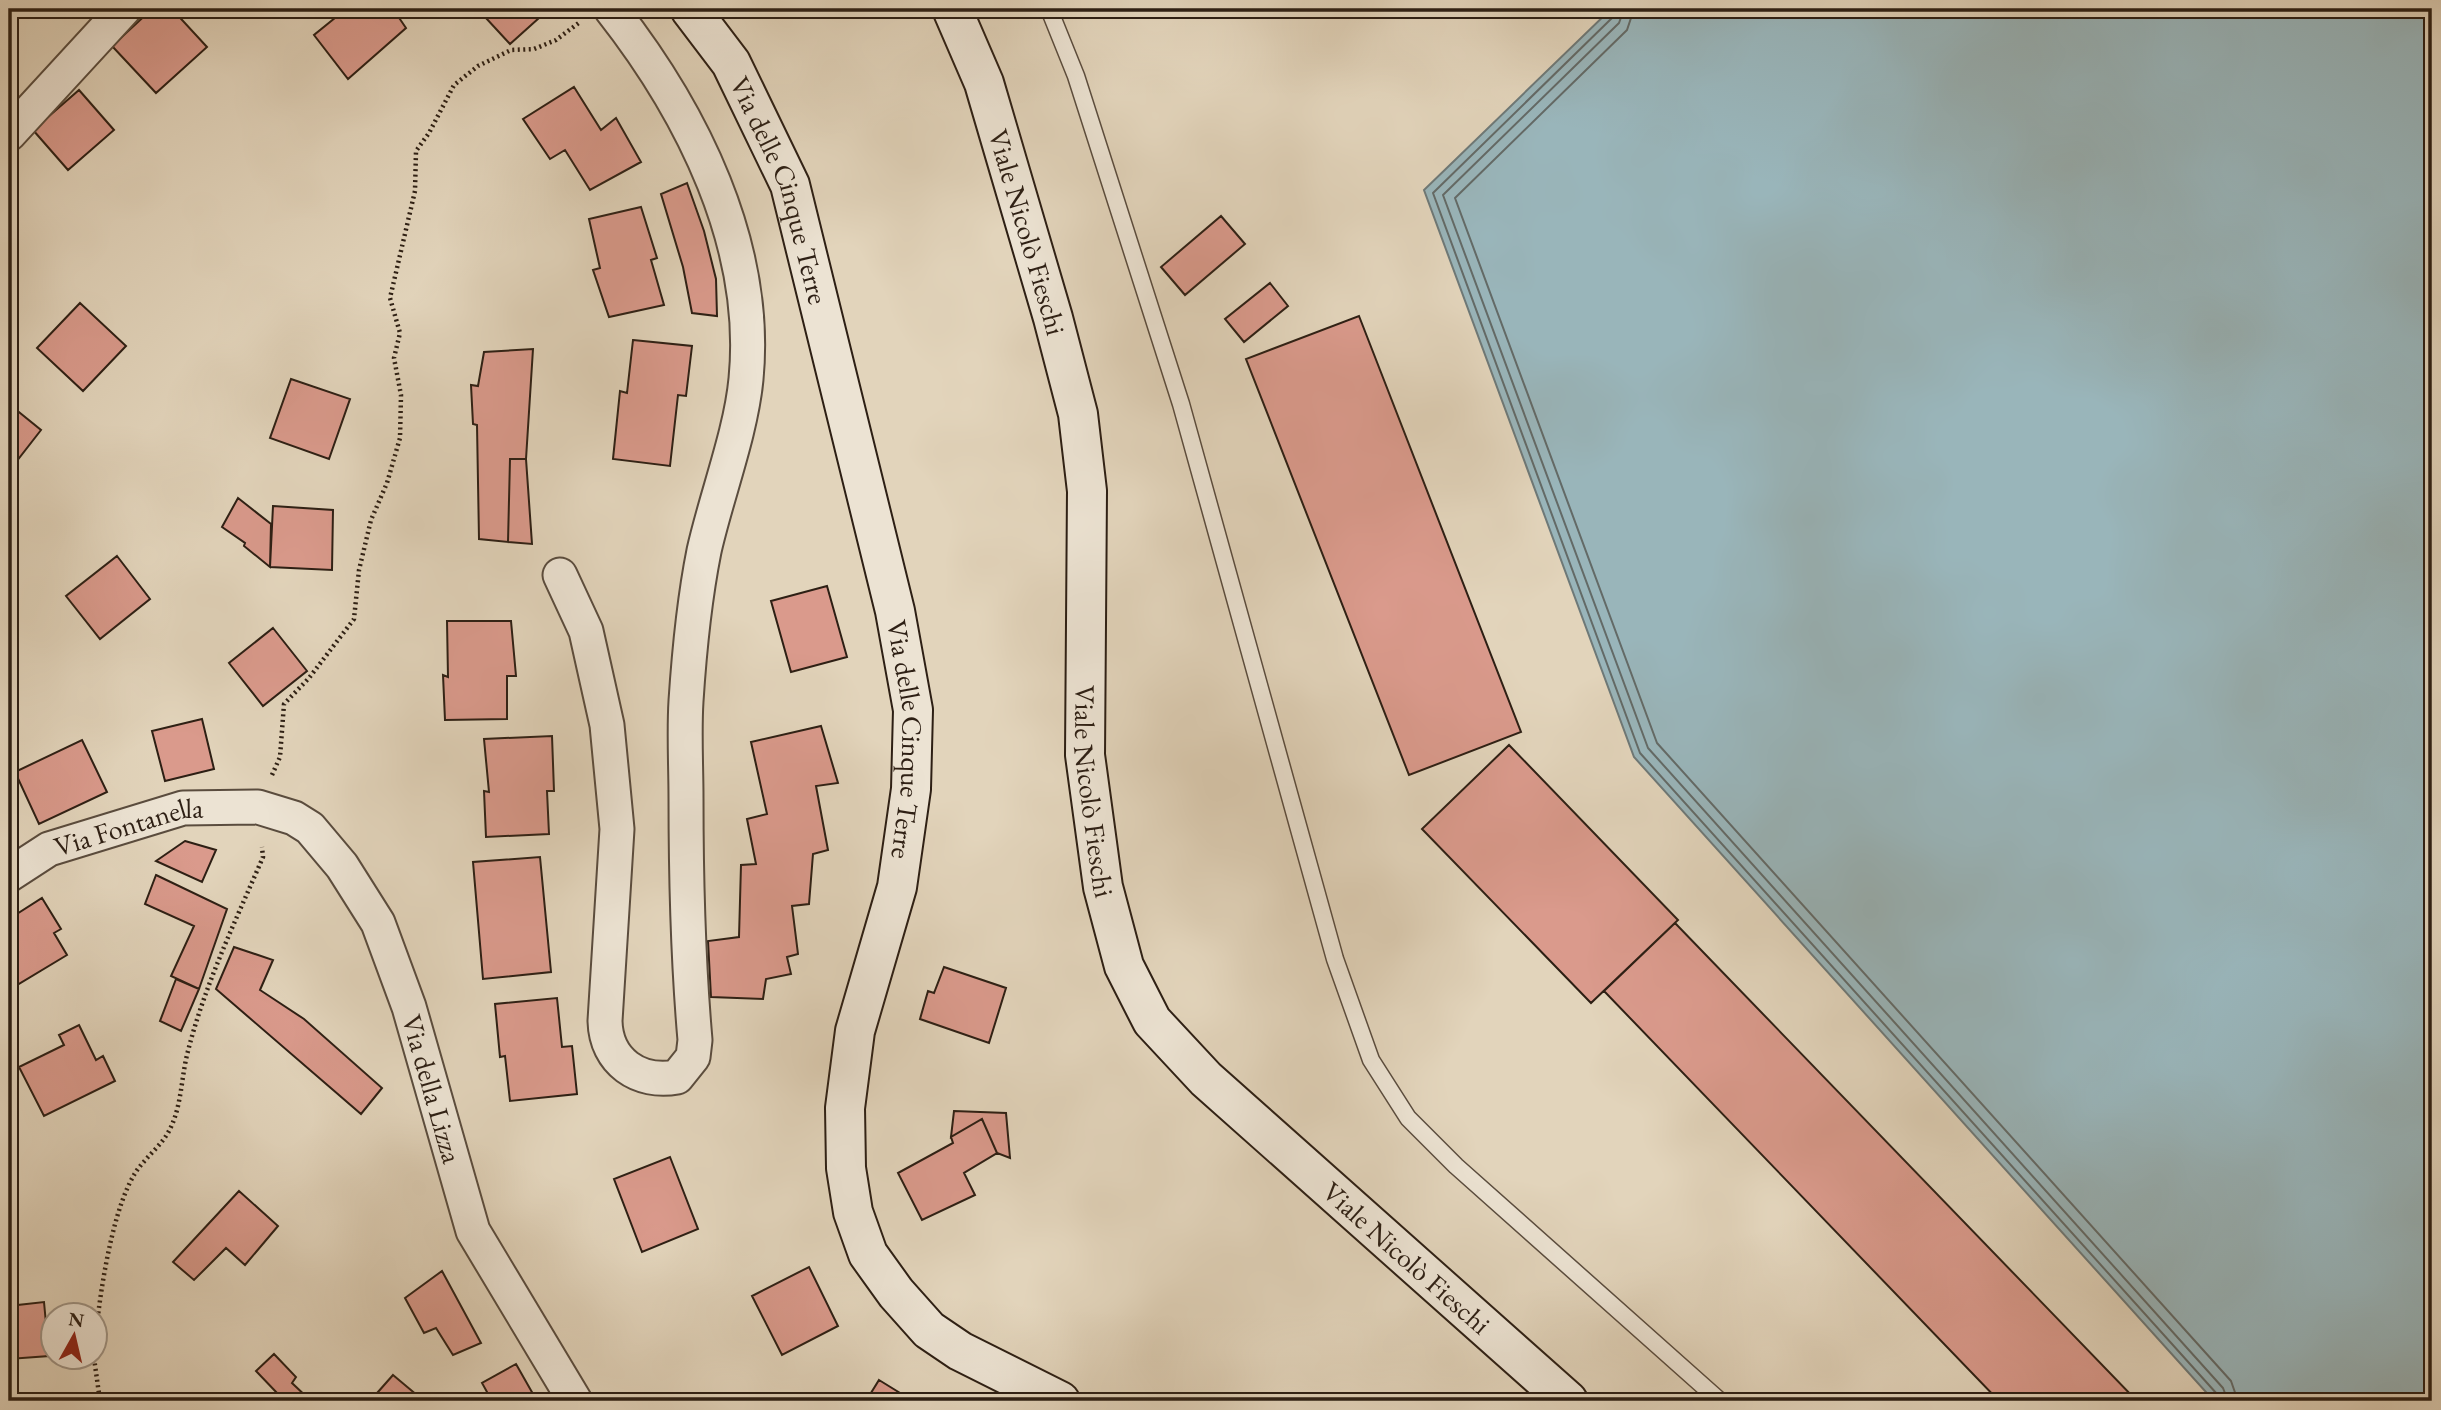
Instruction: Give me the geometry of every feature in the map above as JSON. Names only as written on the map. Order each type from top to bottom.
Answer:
[{"type":"main road","name":"Via delle Cinque Terre","points":[[690,9],[731,64],[790,185],[895,611],[913,710],[911,789],[897,887],[855,1031],[845,1108],[846,1168],[853,1212],[869,1254],[896,1293],[929,1330],[960,1351],[1060,1401]]},
{"type":"main road","name":"Viale Nicolò Fieschi","points":[[952,9],[984,83],[1054,318],[1078,414],[1087,491],[1085,755],[1103,887],[1124,966],[1152,1021],[1206,1079],[1569,1401]]},
{"type":"street","points":[[9,134],[124,9]]},
{"type":"street","points":[[560,575],[586,631],[607,724],[617,829],[605,1021],[608,1045],[620,1062],[644,1077],[659,1080],[677,1077],[693,1057],[695,1040],[687,869],[686,701],[704,554],[746,381],[749,319],[738,258],[721,197],[685,122],[638,43],[596,15]]},
{"type":"street","name":"Via Fontanella","points":[[9,875],[49,849],[183,808],[258,807]]},
{"type":"street","name":"Via della Lizza","points":[[258,807],[294,818],[310,828],[342,866],[378,923],[409,1007],[473,1231],[575,1401]]},
{"type":"lane","points":[[1049,9],[1080,89],[1181,404],[1335,959],[1371,1060],[1408,1118],[1456,1166],[1720,1401]]},
{"type":"path","points":[[101,1302],[113,1234],[133,1176],[170,1130],[180,1098],[188,1052],[214,973],[263,857],[258,807],[280,757],[284,704],[309,678],[354,619],[359,570],[371,520],[387,483],[400,438],[401,395],[394,358],[400,333],[390,298],[415,191],[416,151],[429,133],[454,85],[478,66],[511,50],[534,49],[556,40],[596,15]]},
{"type":"path","points":[[96,1372],[100,1401]]},
{"type":"water","points":[[1611,9],[2432,9],[2432,1401],[2214,1401],[1634,757],[1424,190]]},
{"type":"building","points":[[152,9],[172,9],[207,47],[156,93],[112,46]]},
{"type":"building","points":[[346,9],[393,9],[406,28],[348,79],[314,35]]},
{"type":"building","points":[[493,9],[549,9],[510,44],[485,17]]},
{"type":"building","points":[[574,87],[601,130],[616,118],[641,162],[590,190],[565,150],[550,159],[523,119]]},
{"type":"building","points":[[79,90],[114,130],[68,170],[33,130]]},
{"type":"building","points":[[687,183],[704,231],[716,279],[717,316],[692,313],[683,267],[661,194]]},
{"type":"building","points":[[641,207],[657,258],[651,260],[664,305],[609,317],[593,270],[600,268],[589,219]]},
{"type":"building","points":[[1221,216],[1245,244],[1185,295],[1161,267]]},
{"type":"building","points":[[1270,283],[1288,306],[1244,342],[1225,319]]},
{"type":"building","points":[[80,303],[126,346],[83,391],[37,348]]},
{"type":"building","points":[[1359,316],[1521,732],[1409,775],[1246,359]]},
{"type":"building","points":[[633,340],[692,346],[686,396],[678,395],[670,466],[613,459],[620,391],[627,393]]},
{"type":"building","points":[[533,349],[526,459],[510,459],[508,542],[479,539],[477,425],[473,424],[471,385],[478,386],[484,352]]},
{"type":"building","points":[[291,379],[350,399],[329,459],[270,438]]},
{"type":"building","points":[[9,404],[41,430],[9,471]]},
{"type":"building","points":[[510,459],[526,459],[532,544],[508,542]]},
{"type":"building","points":[[238,498],[271,524],[270,567],[244,546],[245,543],[222,527]]},
{"type":"building","points":[[273,506],[333,510],[332,570],[270,567]]},
{"type":"building","points":[[117,556],[150,599],[100,639],[66,596]]},
{"type":"building","points":[[827,586],[847,657],[791,672],[771,601]]},
{"type":"building","points":[[447,621],[511,621],[516,676],[507,676],[507,719],[445,720],[443,675],[448,677]]},
{"type":"building","points":[[273,628],[307,671],[263,706],[229,663]]},
{"type":"building","points":[[202,719],[214,769],[165,781],[152,731]]},
{"type":"building","points":[[821,726],[838,783],[816,786],[828,850],[813,854],[809,904],[792,906],[798,954],[787,957],[791,974],[766,979],[763,999],[711,997],[708,941],[739,937],[741,865],[756,864],[747,819],[767,814],[751,742]]},
{"type":"building","points":[[552,736],[554,791],[547,791],[549,834],[486,837],[484,791],[489,792],[484,739]]},
{"type":"building","points":[[82,740],[107,792],[39,824],[15,772]]},
{"type":"building","points":[[1509,745],[1678,920],[1591,1003],[1422,829]]},
{"type":"building","points":[[185,841],[216,850],[202,882],[156,861]]},
{"type":"building","points":[[540,857],[551,972],[483,979],[473,862]]},
{"type":"building","points":[[156,875],[227,909],[199,989],[171,976],[194,926],[145,904]]},
{"type":"building","points":[[42,898],[61,929],[54,933],[67,955],[17,985],[9,971],[9,919]]},
{"type":"building","points":[[1675,923],[2137,1401],[1999,1401],[1604,991]]},
{"type":"building","points":[[234,947],[273,960],[260,990],[304,1019],[382,1088],[361,1114],[216,989]]},
{"type":"building","points":[[944,967],[1006,988],[989,1043],[920,1019],[928,991],[934,993]]},
{"type":"building","points":[[176,979],[199,989],[181,1031],[160,1021]]},
{"type":"building","points":[[557,998],[562,1047],[572,1046],[577,1094],[510,1101],[505,1056],[500,1057],[495,1004]]},
{"type":"building","points":[[79,1025],[96,1060],[103,1056],[115,1081],[44,1116],[19,1067],[64,1045],[59,1035]]},
{"type":"building","points":[[954,1111],[1006,1113],[1010,1158],[997,1153],[982,1119],[951,1137]]},
{"type":"building","points":[[982,1119],[997,1153],[964,1173],[975,1195],[922,1220],[898,1173],[953,1143],[951,1137]]},
{"type":"building","points":[[670,1157],[698,1229],[642,1252],[614,1179]]},
{"type":"building","points":[[239,1191],[278,1226],[245,1265],[226,1248],[194,1280],[173,1262]]},
{"type":"building","points":[[809,1267],[838,1326],[782,1355],[752,1296]]},
{"type":"building","points":[[442,1271],[481,1343],[453,1355],[436,1328],[424,1333],[405,1298]]},
{"type":"building","points":[[38,1303],[38,1357],[9,1359],[9,1306]]},
{"type":"building","points":[[274,1354],[296,1377],[292,1383],[311,1401],[270,1401],[278,1394],[256,1371]]},
{"type":"building","points":[[516,1364],[537,1401],[492,1401],[482,1383]]},
{"type":"building","points":[[393,1375],[424,1401],[389,1401],[378,1392]]},
{"type":"building","points":[[879,1380],[913,1401],[866,1401]]}]
